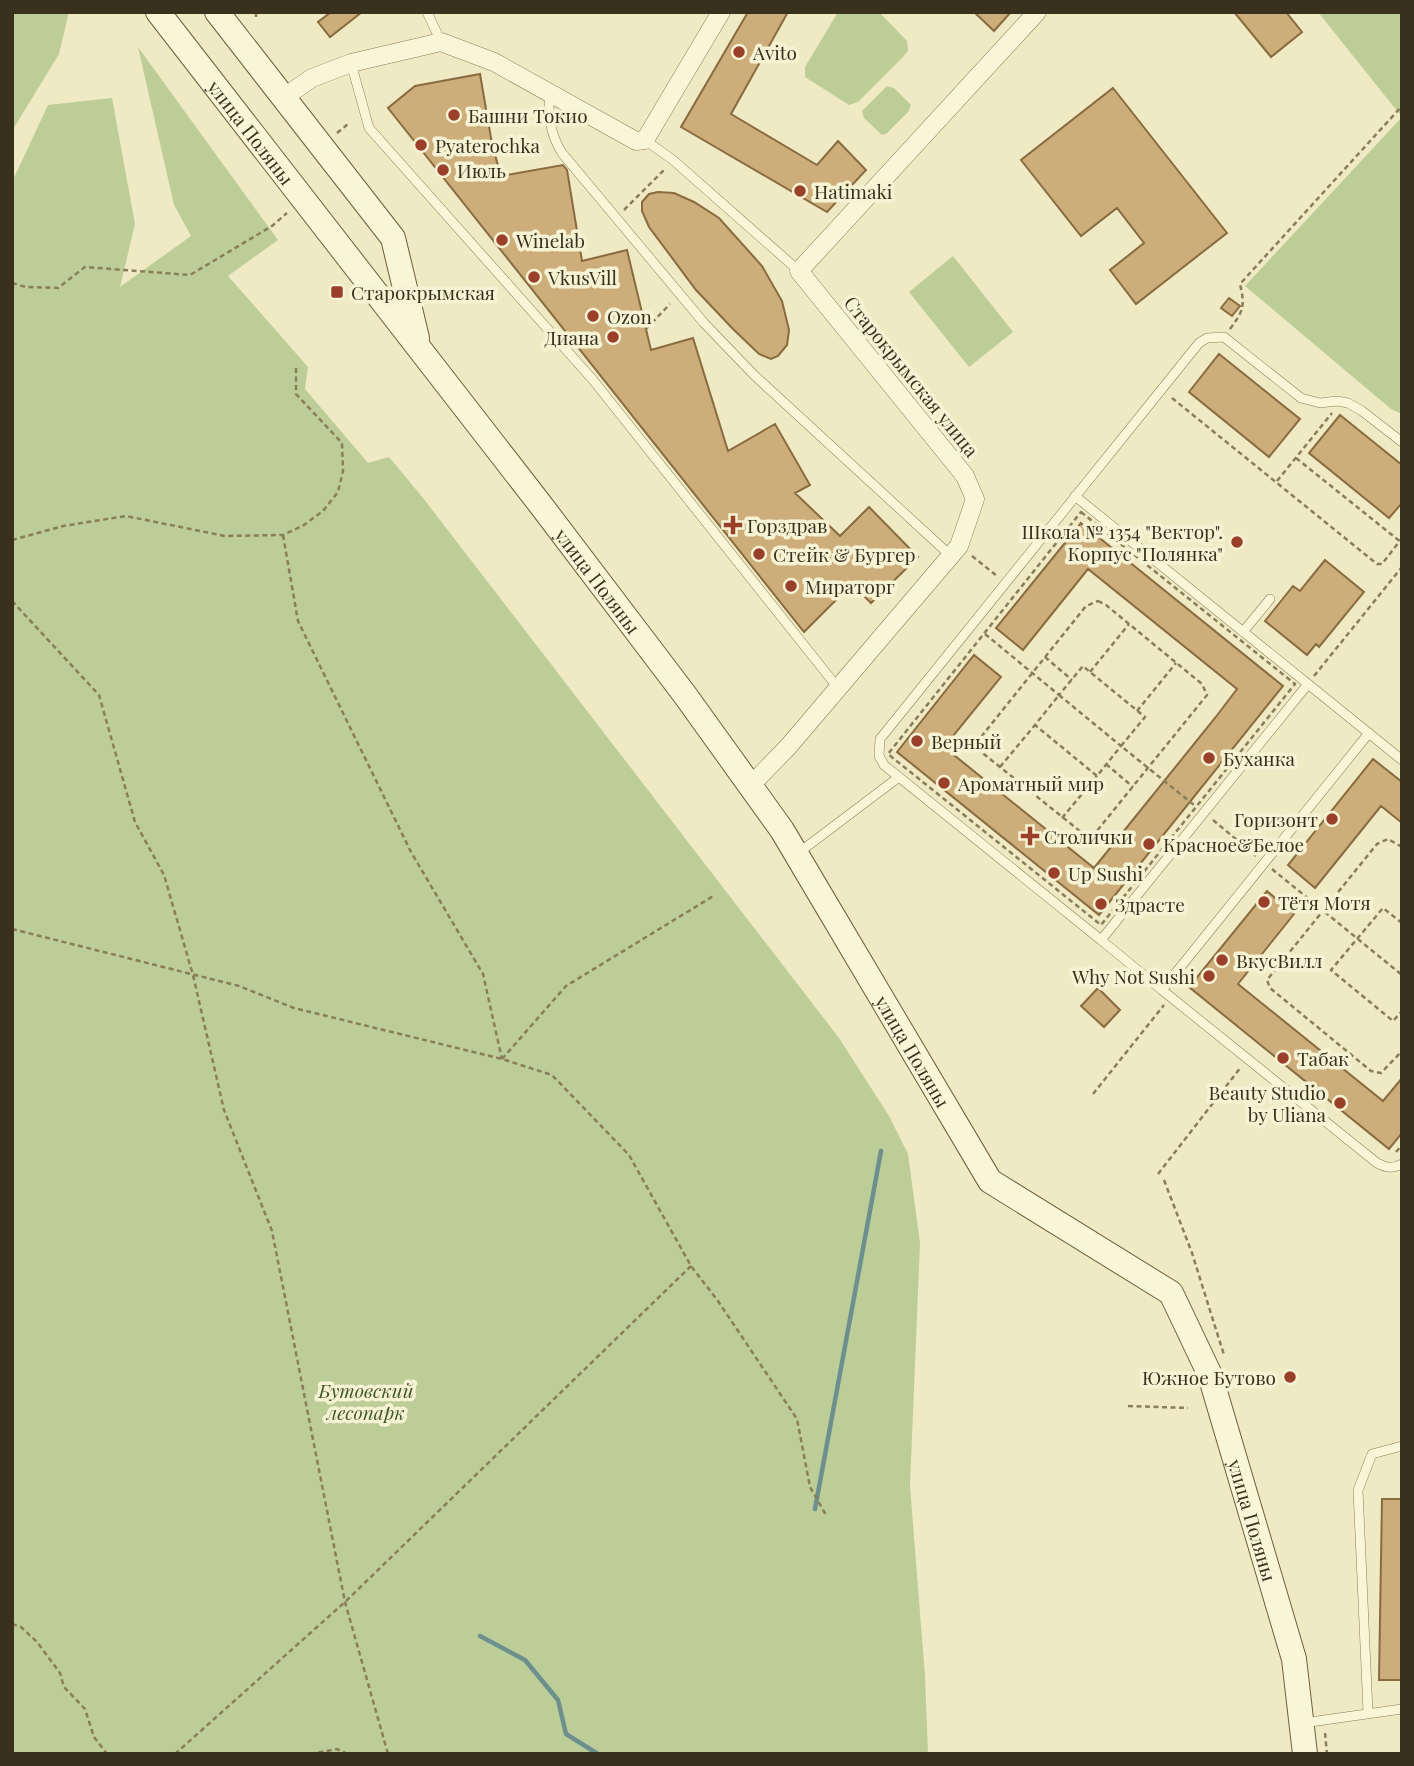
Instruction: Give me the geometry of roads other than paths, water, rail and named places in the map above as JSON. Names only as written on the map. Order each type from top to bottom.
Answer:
[{"type":"main road","name":"улица Поляны","points":[[158,12],[419,346],[685,695],[750,786],[796,854],[990,1181],[1171,1293],[1210,1375],[1294,1659],[1305,1754]]},
{"type":"main road","points":[[217,12],[393,238],[419,346]]},
{"type":"street","points":[[284,98],[312,78],[351,63],[441,42],[494,62],[636,141],[645,140],[721,12]]},
{"type":"street","points":[[799,271],[1037,12]]},
{"type":"street","name":"Старокрымская улица","points":[[750,786],[788,747],[959,546],[975,499],[965,476],[799,271]]},
{"type":"lane","points":[[427,12],[441,42]]},
{"type":"lane","points":[[351,63],[369,128],[593,380],[838,688]]},
{"type":"lane","points":[[550,93],[554,140],[562,153],[704,323],[754,375],[951,556]]},
{"type":"lane","points":[[645,140],[673,160],[799,271]]},
{"type":"lane","points":[[1402,442],[1362,411],[1341,402],[1320,403],[1301,398],[1224,337],[1207,338],[1199,343],[1161,389],[880,739],[879,756],[884,765],[899,778],[1377,1163],[1394,1168],[1402,1164]]},
{"type":"lane","points":[[1075,496],[1402,760]]},
{"type":"lane","points":[[1243,632],[1270,599]]},
{"type":"lane","points":[[1101,940],[1308,684]]},
{"type":"lane","points":[[1162,989],[1369,733]]},
{"type":"lane","points":[[796,854],[899,778]]},
{"type":"lane","points":[[1368,1712],[1358,1490],[1372,1454],[1402,1446]]},
{"type":"lane","points":[[1302,1723],[1402,1709]]},
{"type":"waterway","points":[[815,1509],[881,1151]]},
{"type":"waterway","points":[[480,1636],[525,1660],[558,1700],[566,1734],[598,1754]]},
{"type":"place","name":"Avito","points":[[739,52]]},
{"type":"place","name":"Башни Токио","points":[[454,115]]},
{"type":"place","name":"Pyaterochka","points":[[421,145]]},
{"type":"place","name":"Июль","points":[[443,170]]},
{"type":"place","name":"Hatimaki","points":[[800,191]]},
{"type":"place","name":"Winelab","points":[[502,240]]},
{"type":"place","name":"VkusVill","points":[[534,277]]},
{"type":"place","name":"Старокрымская","points":[[337,292]]},
{"type":"place","name":"Ozon","points":[[593,316]]},
{"type":"place","name":"Диана","points":[[613,337]]},
{"type":"place","name":"Горздрав","points":[[733,525]]},
{"type":"place","name":"Школа № 1354 \"Вектор\". Корпус \"Полянка\"","points":[[1237,542]]},
{"type":"place","name":"Стейк & Бургер","points":[[759,554]]},
{"type":"place","name":"Мираторг","points":[[791,586]]},
{"type":"place","name":"Верный","points":[[917,741]]},
{"type":"place","name":"Буханка","points":[[1209,758]]},
{"type":"place","name":"Ароматный мир","points":[[944,783]]},
{"type":"place","name":"Горизонт","points":[[1332,819]]},
{"type":"place","name":"Столички","points":[[1030,836]]},
{"type":"place","name":"Красное&Белое","points":[[1149,844]]},
{"type":"place","name":"Up Sushi","points":[[1054,873]]},
{"type":"place","name":"Тётя Мотя","points":[[1264,902]]},
{"type":"place","name":"Здрасте","points":[[1101,904]]},
{"type":"place","name":"ВкусВилл","points":[[1222,960]]},
{"type":"place","name":"Why Not Sushi","points":[[1209,976]]},
{"type":"place","name":"Табак","points":[[1283,1058]]},
{"type":"place","name":"Beauty Studio by Uliana","points":[[1340,1103]]},
{"type":"place","name":"Южное Бутово","points":[[1290,1377]]},
{"type":"park label","name":"Бутовский лесопарк","points":[[366,1401]]}]
